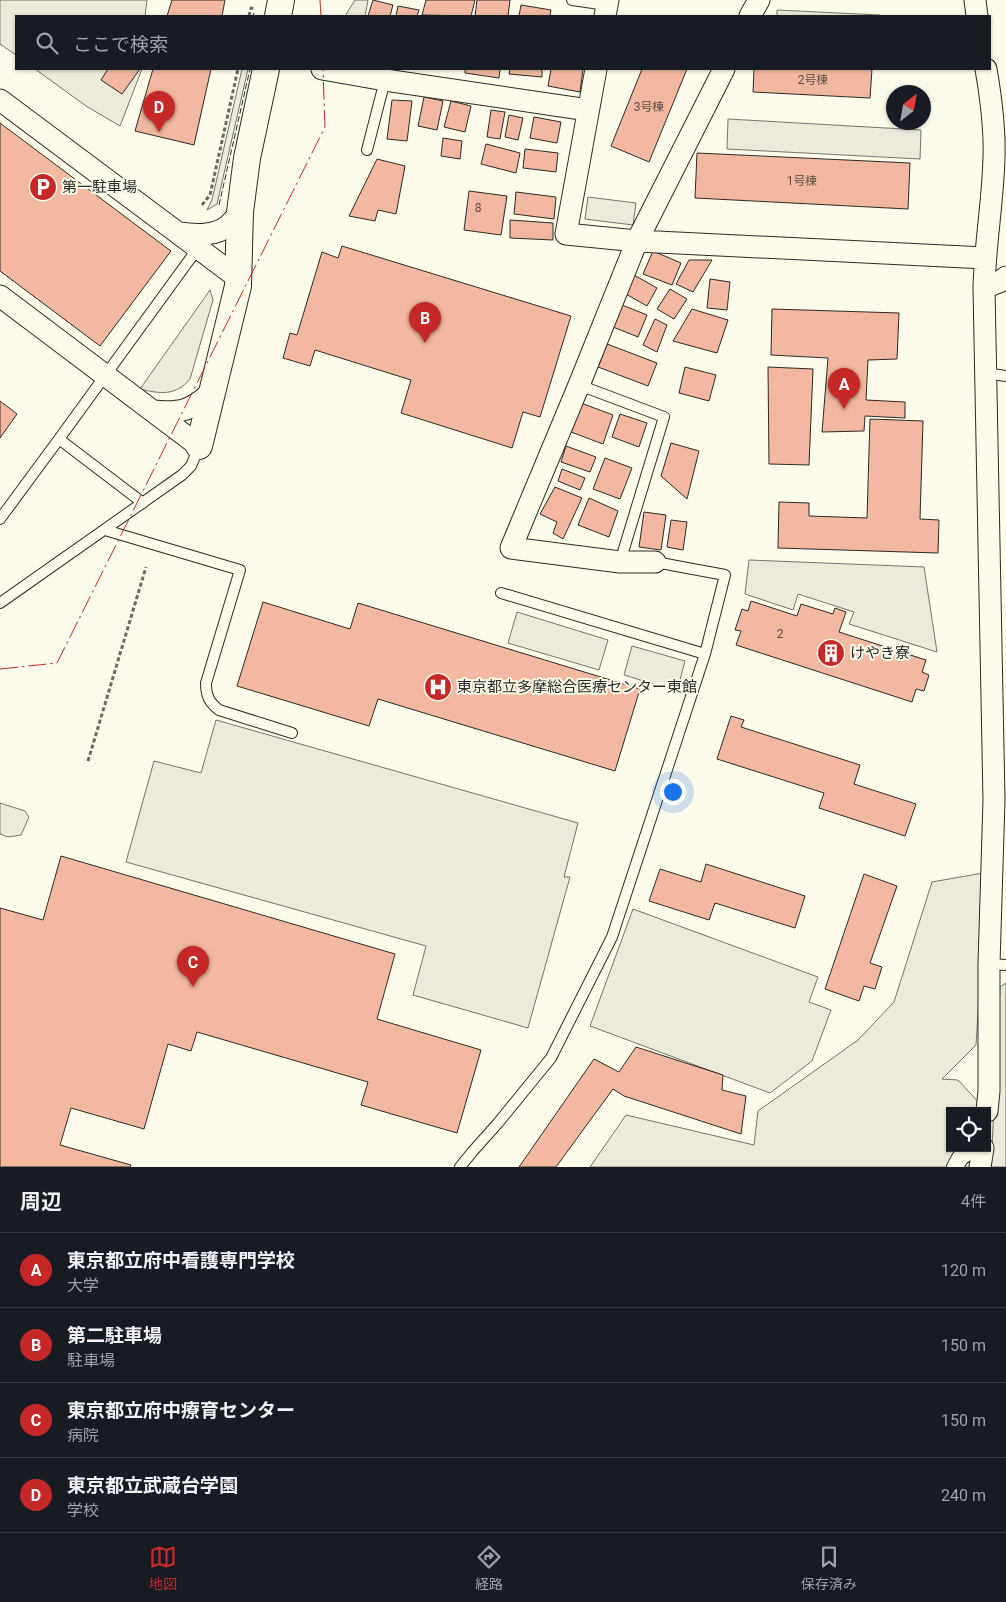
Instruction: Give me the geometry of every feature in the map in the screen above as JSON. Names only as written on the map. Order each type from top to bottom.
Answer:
[{"type":"street","points":[[278,15],[281,0]]},
{"type":"street","points":[[750,15],[758,0]]},
{"type":"street","points":[[975,0],[977,15]]},
{"type":"street","points":[[0,296],[199,446],[238,286],[240,212],[247,158],[266,70]]},
{"type":"street","points":[[328,70],[588,110]]},
{"type":"street","points":[[596,70],[566,234],[637,241],[985,258]]},
{"type":"street","points":[[655,562],[620,562],[510,548],[637,241],[723,70]]},
{"type":"street","points":[[986,70],[1000,150],[985,258],[984,288],[996,374],[998,610],[994,800],[998,964],[987,1107]]},
{"type":"street","points":[[0,100],[238,278]]},
{"type":"street","points":[[178,233],[194,235],[213,233],[229,225],[240,212]]},
{"type":"street","points":[[984,288],[1006,277]]},
{"type":"street","points":[[153,411],[169,413],[181,411],[194,406],[213,390]]},
{"type":"street","points":[[956,1167],[960,1158],[968,1152]]},
{"type":"street","points":[[980,1167],[982,1152]]},
{"type":"lane","points":[[572,0],[607,7]]},
{"type":"lane","points":[[367,150],[385,80]]},
{"type":"lane","points":[[0,519],[198,248]]},
{"type":"lane","points":[[579,385],[664,417],[620,562]]},
{"type":"lane","points":[[59,439],[143,503]]},
{"type":"lane","points":[[0,603],[182,475],[191,466],[199,446]]},
{"type":"lane","points":[[104,530],[240,570],[206,683],[206,693],[210,702],[219,710],[292,733]]},
{"type":"lane","points":[[460,1167],[551,1058],[612,937],[705,654],[725,575],[655,562]]},
{"type":"lane","points":[[501,593],[705,654]]},
{"type":"path","points":[[202,205],[210,195],[238,70]]},
{"type":"path","points":[[88,761],[146,567]]},
{"type":"shaded area","points":[[0,0],[147,0],[145,15],[15,15],[15,54],[0,44]]},
{"type":"shaded area","points":[[355,0],[368,0],[365,15],[346,15]]},
{"type":"shaded area","points":[[777,10],[880,15],[777,15]]},
{"type":"shaded area","points":[[36,70],[142,70],[120,126],[86,106]]},
{"type":"shaded area","points":[[242,70],[248,70],[217,204],[207,210],[212,200]]},
{"type":"shaded area","points":[[728,119],[886,128],[886,130],[921,130],[920,159],[727,149]]},
{"type":"shaded area","points":[[588,197],[636,203],[633,225],[585,219]]},
{"type":"shaded area","points":[[210,290],[213,300],[190,379],[185,385],[173,391],[161,393],[140,389]]},
{"type":"shaded area","points":[[749,560],[924,567],[937,652],[849,624],[854,612],[798,594],[793,610],[745,594]]},
{"type":"shaded area","points":[[517,612],[608,640],[599,670],[508,643]]},
{"type":"shaded area","points":[[632,646],[685,661],[677,691],[624,675]]},
{"type":"shaded area","points":[[216,720],[578,823],[564,877],[570,877],[528,1028],[413,995],[426,946],[126,862],[154,761],[201,773]]},
{"type":"shaded area","points":[[0,803],[25,811],[29,817],[21,835],[8,837],[0,834]]},
{"type":"shaded area","points":[[983,873],[983,934],[976,1045],[942,1079],[958,1080],[982,1106],[946,1107],[946,1152],[974,1152],[971,1167],[590,1167],[626,1115],[754,1145],[758,1111],[858,1040],[894,1002],[932,882]]},
{"type":"shaded area","points":[[633,909],[818,977],[809,1002],[831,1010],[812,1061],[770,1093],[590,1026]]},
{"type":"shaded area","points":[[1006,983],[1006,1167],[991,1167],[1000,987]]},
{"type":"building","points":[[172,0],[225,0],[222,15],[167,15]]},
{"type":"building","points":[[373,0],[393,5],[390,15],[368,15]]},
{"type":"building","points":[[426,0],[475,0],[471,15],[422,15]]},
{"type":"building","points":[[477,0],[510,0],[508,15],[475,15]]},
{"type":"building","points":[[521,5],[551,10],[550,15],[519,15]]},
{"type":"building","points":[[398,6],[419,10],[417,15],[396,15]]},
{"type":"building","points":[[107,70],[139,70],[122,94],[101,80]]},
{"type":"building","points":[[153,70],[211,70],[194,145],[135,131]]},
{"type":"building","points":[[465,70],[500,70],[499,78],[465,73]]},
{"type":"building","points":[[510,70],[542,70],[542,77],[509,74]]},
{"type":"building","points":[[551,70],[583,70],[580,92],[548,86]]},
{"type":"building","points":[[642,70],[687,70],[649,162],[611,146]]},
{"type":"building","points":[[754,70],[872,70],[870,98],[753,92]]},
{"type":"building","points":[[424,97],[443,101],[437,130],[418,126]]},
{"type":"building","points":[[392,100],[412,101],[407,141],[387,139]]},
{"type":"building","points":[[451,101],[471,106],[465,132],[444,127]]},
{"type":"building","points":[[491,110],[505,112],[500,139],[487,137]]},
{"type":"building","points":[[509,115],[523,118],[518,140],[505,137]]},
{"type":"building","points":[[534,117],[561,122],[557,143],[530,138]]},
{"type":"building","name":"第一駐車場","points":[[0,123],[171,251],[100,346],[0,271]]},
{"type":"building","points":[[443,138],[462,141],[460,159],[441,156]]},
{"type":"building","points":[[486,144],[520,153],[516,173],[481,164]]},
{"type":"building","points":[[525,149],[558,153],[556,172],[523,168]]},
{"type":"building","points":[[697,153],[910,163],[908,209],[695,198]]},
{"type":"building","points":[[377,159],[405,166],[396,214],[378,210],[375,221],[349,216]]},
{"type":"building","points":[[469,191],[507,196],[501,235],[464,230]]},
{"type":"building","points":[[516,192],[556,197],[554,219],[514,214]]},
{"type":"building","points":[[510,220],[553,223],[553,240],[510,238]]},
{"type":"building","points":[[342,246],[571,316],[540,417],[523,412],[512,448],[401,413],[411,380],[315,350],[310,366],[283,358],[290,333],[297,335],[322,252],[338,258]]},
{"type":"building","points":[[653,251],[681,263],[672,285],[643,274]]},
{"type":"building","points":[[689,260],[712,260],[693,292],[676,284]]},
{"type":"building","points":[[634,275],[657,288],[647,306],[624,293]]},
{"type":"building","points":[[710,279],[730,282],[727,310],[707,308]]},
{"type":"building","points":[[670,289],[687,299],[674,319],[657,309]]},
{"type":"building","points":[[622,305],[647,315],[638,337],[613,327]]},
{"type":"building","points":[[692,309],[728,320],[717,353],[673,341]]},
{"type":"building","points":[[772,309],[899,313],[897,359],[868,360],[866,400],[905,402],[905,418],[865,416],[864,431],[822,432],[828,358],[771,355]]},
{"type":"building","points":[[655,319],[667,325],[657,352],[643,345]]},
{"type":"building","points":[[607,344],[657,363],[648,386],[598,367]]},
{"type":"building","points":[[685,367],[716,375],[709,401],[679,393]]},
{"type":"building","points":[[768,367],[813,369],[809,465],[769,464]]},
{"type":"building","points":[[0,401],[17,414],[0,438]]},
{"type":"building","points":[[581,403],[613,415],[603,444],[571,432]]},
{"type":"building","points":[[620,414],[647,423],[639,447],[612,437]]},
{"type":"building","points":[[870,419],[923,421],[920,519],[939,520],[938,553],[778,548],[779,502],[809,503],[809,516],[867,518]]},
{"type":"building","points":[[671,443],[699,451],[687,499],[661,476]]},
{"type":"building","points":[[566,446],[596,457],[590,472],[561,462]]},
{"type":"building","points":[[605,458],[632,468],[620,499],[593,489]]},
{"type":"building","points":[[562,469],[585,478],[580,490],[558,481]]},
{"type":"building","points":[[555,487],[582,498],[563,539],[553,533],[557,522],[540,514]]},
{"type":"building","points":[[589,498],[618,511],[609,537],[578,525]]},
{"type":"building","points":[[644,512],[666,515],[661,550],[639,547]]},
{"type":"building","points":[[671,520],[687,522],[683,550],[667,547]]},
{"type":"building","name":"けやき寮","points":[[751,601],[797,616],[801,604],[833,614],[835,608],[846,612],[839,632],[926,660],[922,672],[929,675],[924,691],[916,689],[912,702],[736,645],[741,631],[735,630],[742,609],[748,611]]},
{"type":"building","name":"東京都立多摩総合医療センター東館","points":[[263,602],[350,629],[358,603],[640,689],[615,771],[378,699],[369,726],[237,686]]},
{"type":"building","points":[[731,716],[744,720],[741,727],[860,765],[854,784],[916,804],[905,836],[819,808],[824,793],[717,759]]},
{"type":"building","points":[[61,856],[395,954],[377,1019],[481,1050],[457,1133],[361,1105],[368,1082],[197,1032],[191,1051],[168,1044],[144,1129],[71,1108],[60,1145],[131,1165],[130,1167],[0,1167],[0,908],[43,920]]},
{"type":"building","points":[[706,864],[805,896],[795,928],[715,903],[709,920],[649,901],[660,869],[701,882]]},
{"type":"building","points":[[864,874],[897,886],[870,963],[882,967],[875,989],[864,986],[859,1001],[825,989]]},
{"type":"building","points":[[636,1047],[723,1075],[722,1090],[746,1096],[741,1134],[624,1096],[613,1089],[556,1167],[519,1167],[594,1059],[619,1072]]},
{"type":"fence","points":[[219,205],[250,70]]},
{"type":"power","points":[[320,0],[321,15]]},
{"type":"power","points":[[0,669],[57,663],[325,127],[323,70]]},
{"type":"place","name":"東京都立武蔵台学園","points":[[159,132]]},
{"type":"place","name":"第一駐車場","points":[[43,187]]},
{"type":"place","name":"第二駐車場","points":[[425,343]]},
{"type":"place","name":"東京都立府中看護専門学校","points":[[844,409]]},
{"type":"place","name":"けやき寮","points":[[831,653]]},
{"type":"place","name":"東京都立多摩総合医療センター東館","points":[[438,687]]},
{"type":"place","name":"東京都立府中療育センター","points":[[193,987]]}]
